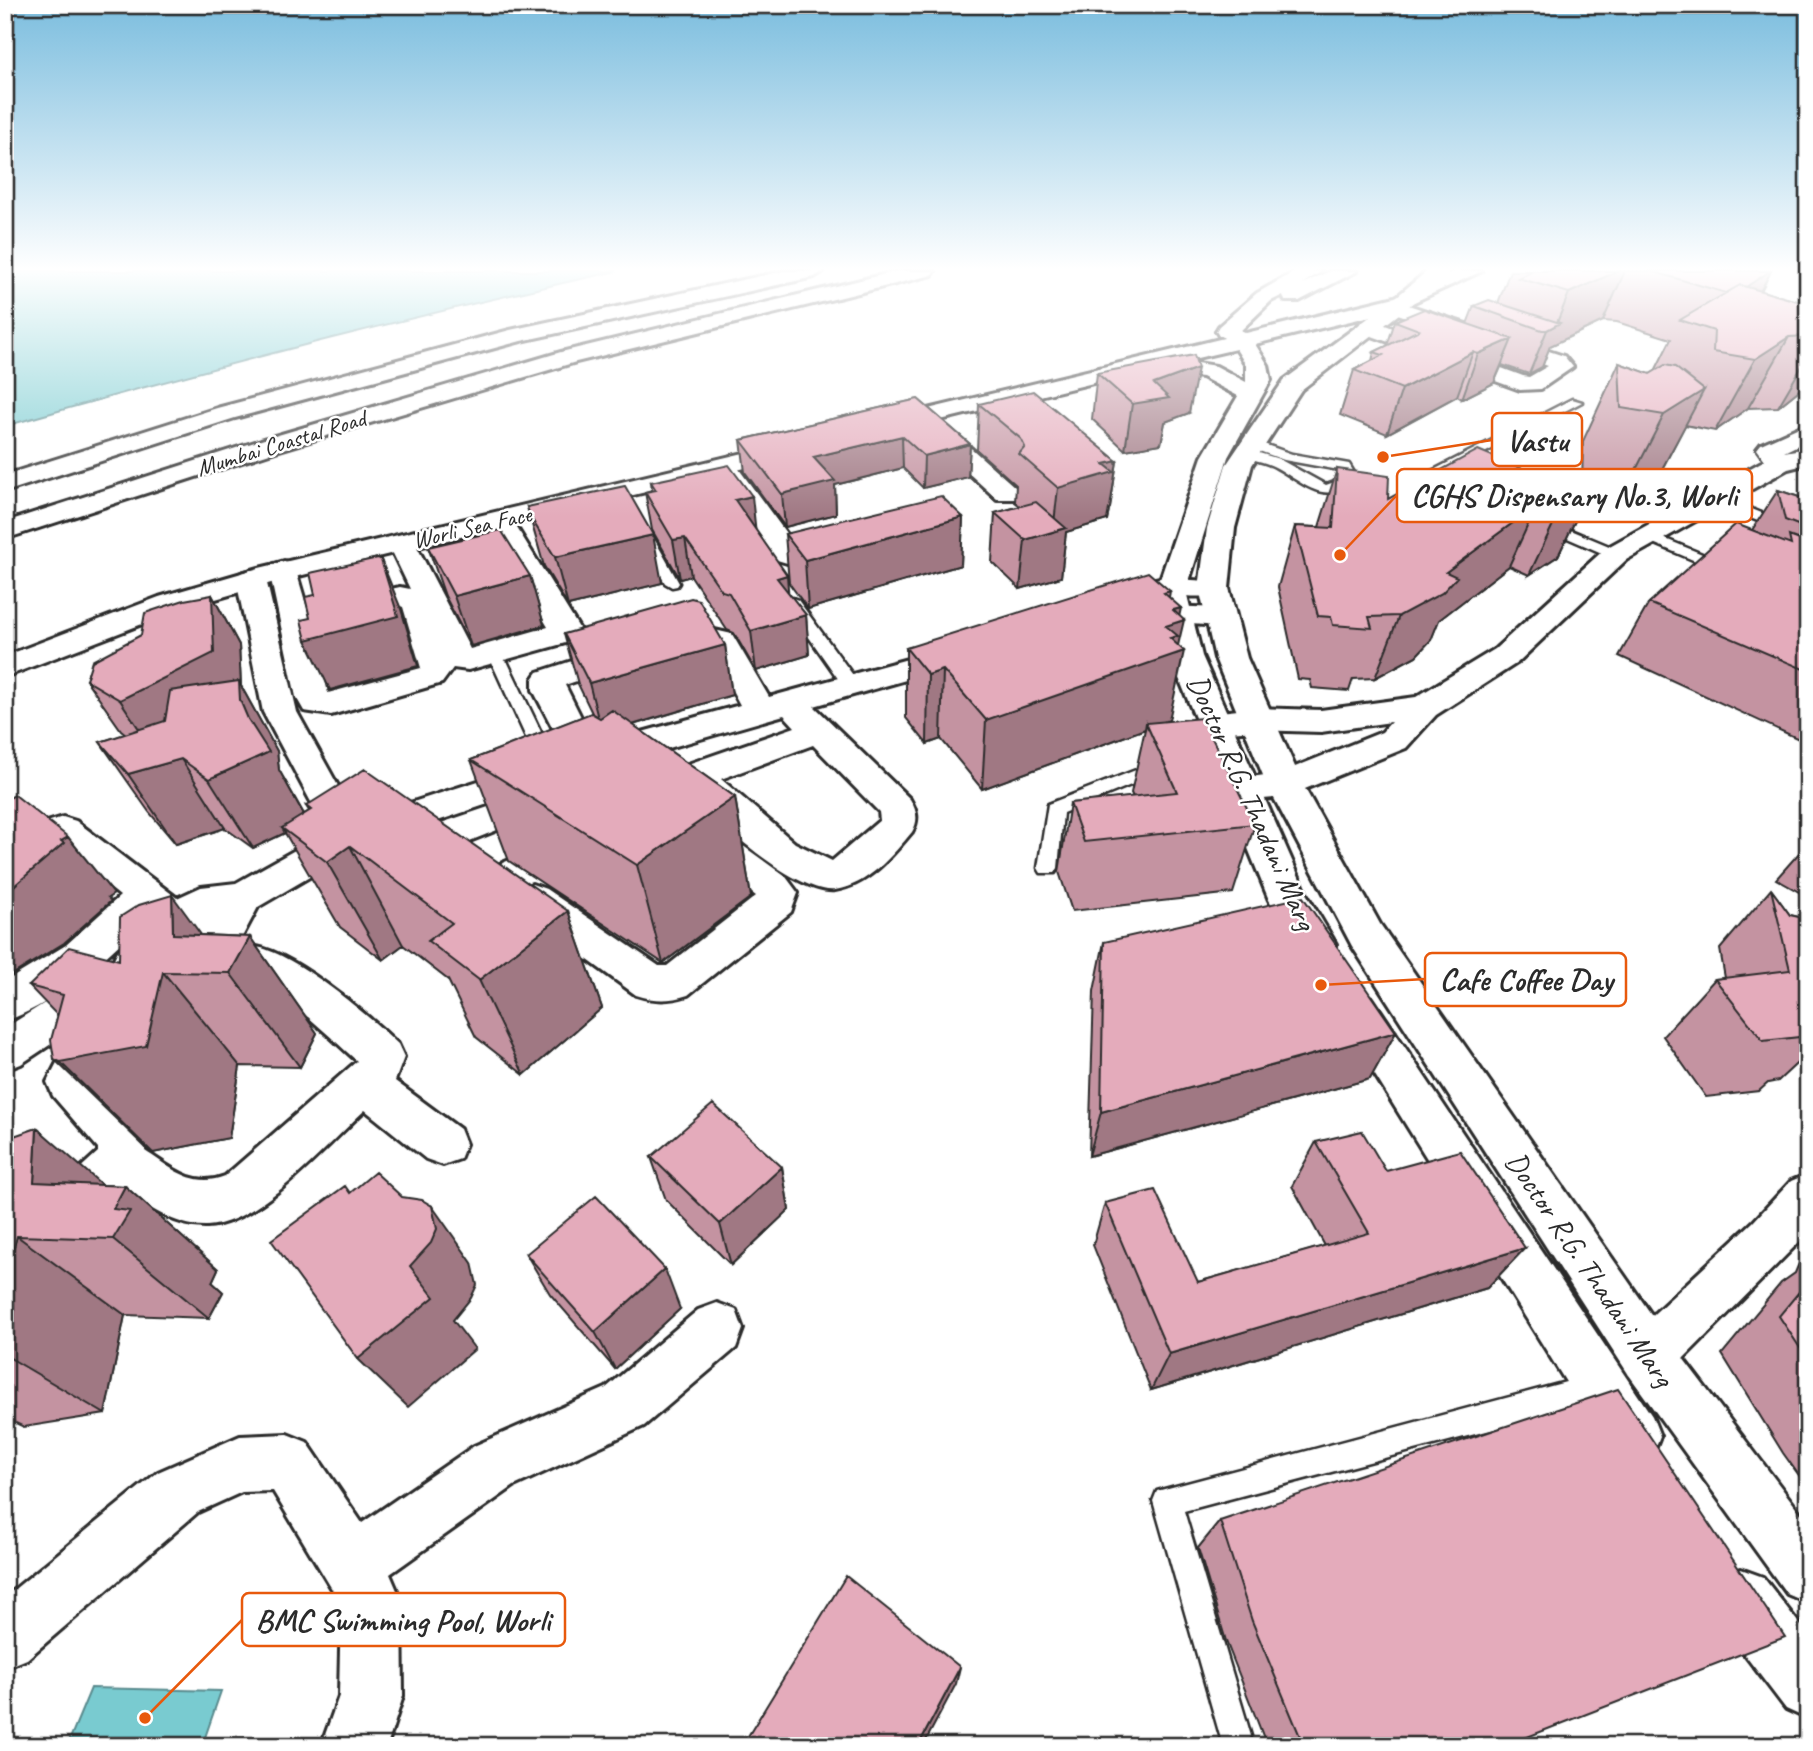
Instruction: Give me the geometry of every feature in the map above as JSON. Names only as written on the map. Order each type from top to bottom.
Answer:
[{"type":"main road","name":"Mumbai Coastal Road","points":[[5,484],[226,413],[452,353]]},
{"type":"main road","name":"Mumbai Coastal Road","points":[[5,531],[270,445],[590,353]]},
{"type":"main road","points":[[1157,353],[858,425],[922,418],[1137,366],[1179,353]]},
{"type":"main road","points":[[1109,608],[1142,614],[1196,602],[1215,498],[1215,457],[1259,380],[1255,353]]},
{"type":"main road","points":[[1283,353],[1294,368],[1292,385]]},
{"type":"main road","points":[[1215,498],[1292,385],[1335,353]]},
{"type":"main road","points":[[1438,353],[1520,383],[1533,384],[1562,367],[1556,361],[1533,353]]},
{"type":"main road","points":[[1137,366],[1208,371],[1251,394]]},
{"type":"main road","points":[[922,418],[1006,493]]},
{"type":"main road","points":[[1779,463],[1770,449],[1808,430]]},
{"type":"main road","name":"Worli Sea Face","points":[[5,646],[161,587],[264,557],[811,436],[624,497],[499,521],[251,579],[170,603],[5,667]]},
{"type":"main road","points":[[1241,789],[1285,785],[1394,740],[1424,707],[1506,656],[1616,554],[1651,537],[1779,463],[1808,456]]},
{"type":"main road","points":[[724,466],[788,554]]},
{"type":"main road","points":[[402,543],[437,585],[454,652],[462,660],[468,660],[563,631],[559,619],[513,567],[499,521]]},
{"type":"main road","points":[[284,570],[295,620],[312,696],[316,703],[344,700],[431,676],[438,670],[416,602],[409,597],[400,596],[295,620]]},
{"type":"main road","points":[[251,579],[280,712],[348,837]]},
{"type":"main road","name":"Doctor R.G. Thadani Marg","points":[[1196,602],[1186,656],[1224,733],[1241,789],[1289,900],[1349,999],[1652,1466]]},
{"type":"main road","points":[[630,783],[586,754],[549,690],[549,678],[683,637],[698,635],[721,641],[768,703],[818,731],[892,802],[899,814],[900,823],[845,872],[833,876],[822,874],[772,846],[656,740]]},
{"type":"main road","points":[[5,1004],[161,908],[244,897],[348,837],[550,770],[586,754],[768,703],[852,686],[987,647]]},
{"type":"main road","points":[[586,754],[656,740],[768,703]]},
{"type":"main road","points":[[1224,733],[1424,707]]},
{"type":"main road","points":[[695,775],[818,731]]},
{"type":"main road","name":"Doctor R.G. Thadani Marg","points":[[1224,733],[1285,785],[1366,935],[1648,1356],[1808,1573]]},
{"type":"main road","points":[[473,858],[587,810]]},
{"type":"main road","points":[[412,815],[650,983],[673,983],[777,901],[778,893],[671,813]]},
{"type":"main road","points":[[5,849],[64,830],[161,908]]},
{"type":"main road","points":[[5,1255],[80,1199],[121,1161],[122,1141],[69,1082],[79,1064],[168,965],[228,926],[244,897]]},
{"type":"main road","points":[[142,996],[142,943],[161,908]]},
{"type":"main road","points":[[5,1051],[142,996],[233,965],[253,962],[275,972],[382,1057],[378,1070],[242,1192],[226,1202],[208,1205],[185,1203],[121,1161]]},
{"type":"main road","points":[[363,1083],[443,1144]]},
{"type":"main road","points":[[1648,1356],[1771,1239],[1808,1196]]},
{"type":"main road","points":[[354,1564],[494,1466],[625,1407],[718,1329]]},
{"type":"main road","points":[[5,1637],[178,1492],[240,1464],[287,1462],[354,1564],[372,1602],[371,1696],[354,1746]]},
{"type":"main road","points":[[1718,1569],[1808,1687]]},
{"type":"lane","points":[[1468,491],[1431,475],[1576,402]]},
{"type":"lane","points":[[1249,449],[1344,467],[1348,474],[1337,487],[1325,489],[1309,485],[1249,449]]},
{"type":"lane","points":[[1715,499],[1808,537]]},
{"type":"lane","points":[[1530,517],[1616,554]]},
{"type":"lane","points":[[640,526],[672,583]]},
{"type":"lane","points":[[1651,537],[1744,576]]},
{"type":"lane","points":[[786,593],[852,686]]},
{"type":"lane","points":[[500,663],[550,770]]},
{"type":"lane","points":[[1048,868],[1054,809],[1181,759]]},
{"type":"lane","points":[[1235,1736],[1167,1501],[1600,1387]]},
{"type":"water","points":[[5,353],[277,353],[157,384],[5,426]]},
{"type":"water","points":[[91,1688],[221,1691],[202,1746],[67,1746]]},
{"type":"building","points":[[1376,353],[1472,353],[1402,389],[1354,370],[1383,355]]},
{"type":"building","points":[[1717,353],[1765,353],[1755,359]]},
{"type":"building","points":[[1194,355],[1198,368],[1154,384],[1169,398],[1132,404],[1097,373]]},
{"type":"building","points":[[1619,363],[1650,374],[1665,365],[1675,367],[1704,390],[1664,415],[1621,408]]},
{"type":"building","points":[[1033,391],[1117,461],[1104,464],[1114,472],[1058,488],[1019,454],[1025,447],[1021,439],[979,404]]},
{"type":"building","points":[[918,399],[970,444],[924,456],[902,436],[813,457],[835,481],[782,494],[741,440]]},
{"type":"building","points":[[1478,450],[1587,496],[1558,514],[1537,505],[1446,572],[1457,577],[1442,593],[1399,616],[1369,617],[1372,628],[1333,625],[1331,617],[1318,616],[1295,526],[1333,528],[1337,469],[1389,476],[1388,499]]},
{"type":"building","points":[[729,465],[752,496],[735,500],[787,575],[777,578],[806,615],[751,631],[729,593],[722,591],[685,538],[673,540],[645,492],[656,490],[651,482]]},
{"type":"building","points":[[625,486],[653,535],[555,557],[527,507]]},
{"type":"building","points":[[1778,490],[1808,500],[1808,529],[1785,520]]},
{"type":"building","points":[[941,496],[963,517],[805,560],[785,534]]},
{"type":"building","points":[[1036,502],[1066,528],[1025,540],[995,513]]},
{"type":"building","points":[[1736,524],[1791,545],[1789,536],[1808,543],[1808,671],[1649,603]]},
{"type":"building","points":[[501,530],[530,576],[454,596],[428,547]]},
{"type":"building","points":[[378,558],[381,560],[398,616],[306,640],[301,620],[310,618],[305,597],[315,595],[310,573]]},
{"type":"building","points":[[1148,572],[1170,591],[1164,593],[1181,608],[1173,610],[1184,620],[1166,626],[1178,636],[1170,638],[1184,651],[986,720],[943,670],[928,675],[906,648]]},
{"type":"building","points":[[212,595],[214,653],[120,700],[86,680],[92,661],[141,635],[145,613],[184,600]]},
{"type":"building","points":[[691,598],[699,600],[725,645],[589,683],[564,634]]},
{"type":"building","points":[[239,681],[240,700],[248,719],[269,752],[209,779],[181,759],[128,774],[100,742],[165,721],[170,691]]},
{"type":"building","points":[[612,710],[735,797],[637,865],[471,760],[591,713],[600,718]]},
{"type":"building","points":[[1202,718],[1255,824],[1084,842],[1070,803],[1177,792],[1146,723]]},
{"type":"building","points":[[365,769],[568,911],[479,980],[428,941],[452,923],[350,846],[327,862],[282,828],[311,810],[306,806]]},
{"type":"building","points":[[15,795],[68,837],[5,891],[5,800]]},
{"type":"building","points":[[1771,889],[1790,915],[1808,919],[1808,983],[1804,983],[1808,988],[1808,1036],[1763,1041],[1715,979],[1790,970]]},
{"type":"building","points":[[172,895],[173,934],[250,937],[230,973],[163,972],[146,1046],[60,1062],[54,1059],[51,1040],[63,995],[29,986],[69,947],[119,960],[120,917],[139,905]]},
{"type":"building","points":[[1303,897],[1396,1032],[1101,1112],[1104,942]]},
{"type":"building","points":[[713,1104],[782,1167],[720,1224],[651,1157]]},
{"type":"building","points":[[37,1128],[34,1182],[125,1186],[113,1209],[130,1211],[113,1239],[17,1236],[5,1277],[5,1139]]},
{"type":"building","points":[[1362,1131],[1386,1171],[1460,1151],[1525,1248],[1169,1354],[1105,1203],[1155,1190],[1198,1282],[1369,1233],[1316,1142]]},
{"type":"building","points":[[375,1172],[402,1197],[422,1200],[432,1206],[437,1229],[431,1243],[410,1266],[434,1297],[358,1359],[271,1240],[345,1186],[350,1193]]},
{"type":"building","points":[[596,1196],[665,1269],[595,1332],[526,1254]]},
{"type":"building","points":[[1808,1281],[1808,1360],[1779,1316]]},
{"type":"building","points":[[1618,1389],[1785,1637],[1504,1746],[1304,1746],[1252,1621],[1220,1521]]},
{"type":"building","points":[[846,1576],[960,1667],[918,1746],[742,1746]]},
{"type":"place","name":"Vastu","points":[[1383,457]]},
{"type":"place","name":"CGHS Dispensary No.3, Worli","points":[[1340,555]]},
{"type":"place","name":"Cafe Coffee Day","points":[[1321,985]]},
{"type":"place","name":"BMC Swimming Pool, Worli","points":[[145,1718]]}]
